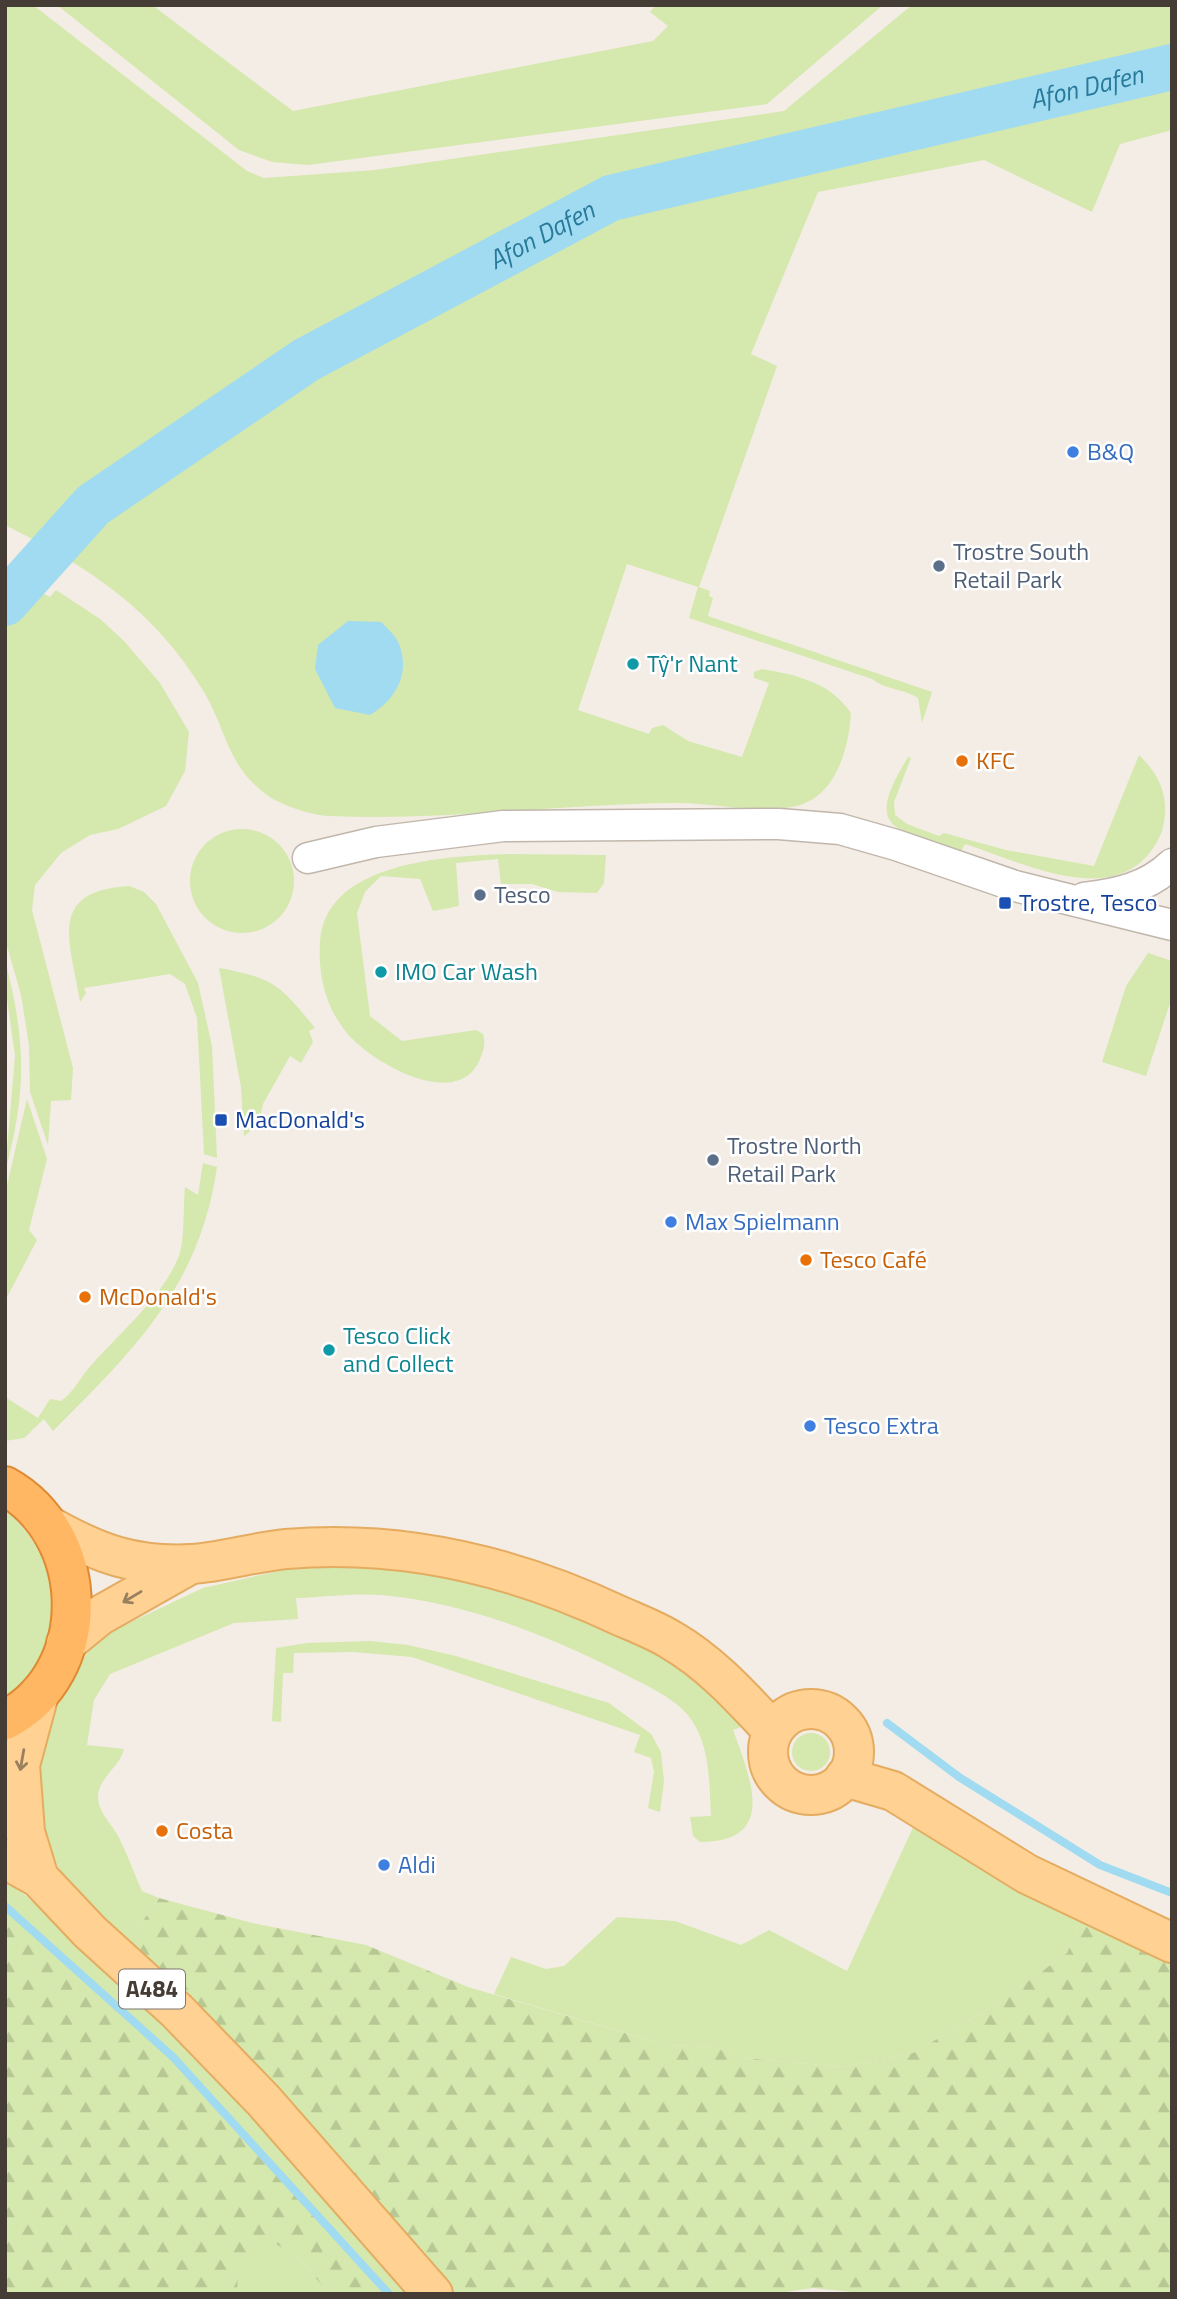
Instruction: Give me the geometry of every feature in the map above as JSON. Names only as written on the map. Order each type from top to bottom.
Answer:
[{"type":"highway","points":[[5,1486],[51,1527],[66,1559],[73,1587],[66,1643],[39,1694],[5,1720]]},
{"type":"main road","points":[[51,1527],[92,1550],[131,1561],[191,1564],[285,1549],[371,1546],[446,1556],[518,1575],[581,1598],[671,1640],[730,1684],[773,1731]]},
{"type":"main road","points":[[66,1643],[99,1616],[191,1564]]},
{"type":"main road","name":"A484","points":[[39,1694],[20,1765],[25,1832],[39,1878]]},
{"type":"main road","points":[[806,1709],[833,1716],[844,1725],[852,1744],[852,1765],[845,1777],[823,1793],[798,1793],[778,1779],[768,1756],[773,1731],[792,1713],[806,1709]]},
{"type":"main road","points":[[845,1777],[893,1791],[1027,1874],[1172,1943]]},
{"type":"main road","name":"A484","points":[[5,1859],[39,1878],[90,1932],[177,2011],[264,2101],[433,2294]]},
{"type":"street","points":[[308,858],[376,842],[503,827],[779,824],[840,829],[1015,886],[1172,925]]},
{"type":"street","points":[[1070,900],[1121,894],[1150,880],[1172,864]]},
{"type":"green space","points":[[5,5],[33,5],[247,171],[264,178],[375,170],[784,111],[912,5],[1172,5],[1172,130],[1120,144],[1092,212],[984,160],[818,192],[751,354],[777,366],[699,587],[710,591],[709,596],[713,598],[708,616],[932,692],[922,723],[918,698],[872,679],[689,618],[698,587],[627,564],[578,710],[649,734],[652,728],[663,725],[688,741],[742,757],[769,683],[754,678],[754,672],[762,669],[800,677],[833,694],[851,713],[847,741],[838,769],[821,793],[796,806],[767,809],[674,803],[416,816],[323,816],[299,810],[270,797],[245,774],[230,749],[204,692],[164,637],[141,614],[92,575],[5,525]]},
{"type":"green space","points":[[57,5],[152,5],[293,111],[653,41],[668,26],[650,12],[656,5],[883,5],[767,104],[308,165],[272,162],[239,150]]},
{"type":"green space","points":[[26,585],[50,597],[56,590],[100,619],[124,641],[160,683],[189,732],[185,771],[166,806],[118,829],[90,835],[61,853],[35,885],[32,910],[73,1068],[71,1100],[51,1101],[48,1145],[30,1092],[29,1045],[21,995],[5,939],[5,608]]},
{"type":"green space","points":[[1139,755],[1152,769],[1160,785],[1165,803],[1163,826],[1151,851],[1133,868],[1112,876],[1088,878],[1063,875],[1037,869],[965,844],[961,851],[903,831],[892,824],[887,814],[894,782],[908,757],[911,758],[894,802],[895,815],[907,824],[939,836],[944,833],[1006,850],[1094,866]]},
{"type":"green space","points":[[242,829],[262,833],[279,844],[290,861],[294,881],[290,901],[279,918],[262,929],[242,933],[222,929],[205,918],[194,901],[190,881],[194,861],[205,844],[222,833]]},
{"type":"green space","points":[[507,854],[606,855],[604,883],[597,893],[558,892],[532,884],[501,884],[498,859],[456,863],[459,906],[433,911],[420,879],[381,876],[365,892],[357,913],[370,1016],[402,1041],[476,1030],[483,1034],[480,1059],[469,1075],[452,1082],[433,1082],[390,1066],[354,1041],[332,1009],[320,966],[320,943],[327,916],[342,895],[365,880],[392,869],[453,857]]},
{"type":"green space","points":[[129,886],[144,892],[156,904],[198,983],[212,1046],[217,1158],[204,1154],[197,1018],[185,984],[170,974],[84,988],[86,993],[80,1002],[69,941],[74,909],[85,898],[102,890]]},
{"type":"green space","points":[[1148,953],[1172,961],[1172,997],[1146,1076],[1102,1062],[1126,986]]},
{"type":"green space","points":[[5,960],[17,1016],[21,1066],[17,1116],[5,1172],[15,1056],[5,984]]},
{"type":"green space","points":[[219,968],[252,976],[274,986],[293,1002],[315,1028],[309,1031],[313,1042],[301,1063],[290,1056],[263,1104],[259,1124],[244,1136],[241,1087]]},
{"type":"green space","points":[[27,1099],[47,1159],[29,1230],[37,1240],[5,1301],[5,1194]]},
{"type":"green space","points":[[203,1163],[217,1167],[208,1209],[196,1247],[159,1313],[110,1372],[53,1431],[44,1419],[24,1438],[5,1441],[5,1397],[38,1418],[50,1399],[61,1401],[69,1394],[161,1287],[181,1249],[185,1187],[198,1195]]},
{"type":"green space","points":[[5,1510],[25,1530],[40,1554],[52,1605],[49,1631],[40,1656],[26,1679],[5,1699]]},
{"type":"green space","points":[[314,1563],[425,1573],[525,1590],[622,1632],[712,1690],[741,1727],[733,1730],[751,1786],[750,1819],[741,1831],[725,1839],[700,1842],[693,1836],[690,1817],[711,1816],[705,1750],[695,1725],[681,1708],[666,1696],[596,1660],[537,1634],[444,1605],[381,1595],[296,1598],[298,1619],[234,1623],[110,1674],[94,1700],[87,1745],[124,1749],[99,1790],[100,1808],[115,1831],[142,1891],[159,1898],[128,1942],[64,1880],[31,1806],[46,1726],[95,1639],[203,1588]]},
{"type":"green space","points":[[370,1641],[408,1645],[456,1656],[609,1703],[651,1734],[661,1752],[664,1781],[660,1812],[648,1808],[654,1772],[651,1758],[634,1752],[640,1735],[412,1657],[353,1652],[294,1653],[293,1673],[283,1673],[281,1722],[272,1721],[276,1648],[307,1643]]},
{"type":"green space","points":[[811,1733],[824,1739],[830,1752],[824,1765],[811,1771],[798,1765],[792,1752],[798,1739]]},
{"type":"green space","points":[[916,1821],[1082,1917],[1067,1953],[997,2004],[913,2053],[842,2067],[746,2058],[716,2047],[667,2045],[494,1994],[511,1957],[546,1969],[564,1966],[617,1917],[675,1921],[741,1945],[769,1930],[847,1971]]},
{"type":"green space","points":[[5,1877],[129,1989],[275,2140],[409,2294],[385,2294],[171,2059],[5,1910]]},
{"type":"green space","points":[[159,1898],[252,1923],[366,1945],[468,1987],[667,2045],[716,2047],[746,2058],[842,2067],[913,2053],[997,2004],[1067,1953],[1082,1917],[1172,1954],[1172,2294],[872,2294],[813,2288],[772,2294],[455,2294],[184,1994],[128,1942]]},
{"type":"green space","points":[[5,1910],[171,2059],[385,2294],[329,2294],[300,2259],[268,2239],[244,2262],[237,2294],[5,2294]]},
{"type":"green space","points":[[268,2238],[300,2259],[329,2294],[237,2294],[244,2262],[254,2249]]},
{"type":"water","points":[[348,621],[381,622],[396,638],[402,655],[402,676],[398,685],[387,702],[370,715],[335,708],[315,669],[318,645]]},
{"type":"waterway","name":"Afon Dafen","points":[[5,603],[93,505],[306,360],[611,198],[1172,67]]},
{"type":"waterway","points":[[887,1723],[959,1777],[1100,1865],[1172,1893]]},
{"type":"waterway","points":[[5,1906],[173,2057],[389,2294]]},
{"type":"place","name":"B&Q","points":[[1073,452]]},
{"type":"place","name":"Trostre South Retail Park","points":[[939,566]]},
{"type":"place","name":"Tŷ'r Nant","points":[[633,664]]},
{"type":"place","name":"KFC","points":[[962,761]]},
{"type":"place","name":"Tesco","points":[[480,895]]},
{"type":"place","name":"Trostre, Tesco","points":[[1005,903]]},
{"type":"place","name":"IMO Car Wash","points":[[381,972]]},
{"type":"place","name":"MacDonald's","points":[[221,1120]]},
{"type":"place","name":"Trostre North Retail Park","points":[[713,1160]]},
{"type":"place","name":"Max Spielmann","points":[[671,1222]]},
{"type":"place","name":"Tesco Café","points":[[806,1260]]},
{"type":"place","name":"McDonald's","points":[[85,1297]]},
{"type":"place","name":"Tesco Click and Collect","points":[[329,1350]]},
{"type":"place","name":"Tesco Extra","points":[[810,1426]]},
{"type":"place","name":"Costa","points":[[162,1831]]},
{"type":"place","name":"Aldi","points":[[384,1865]]}]
